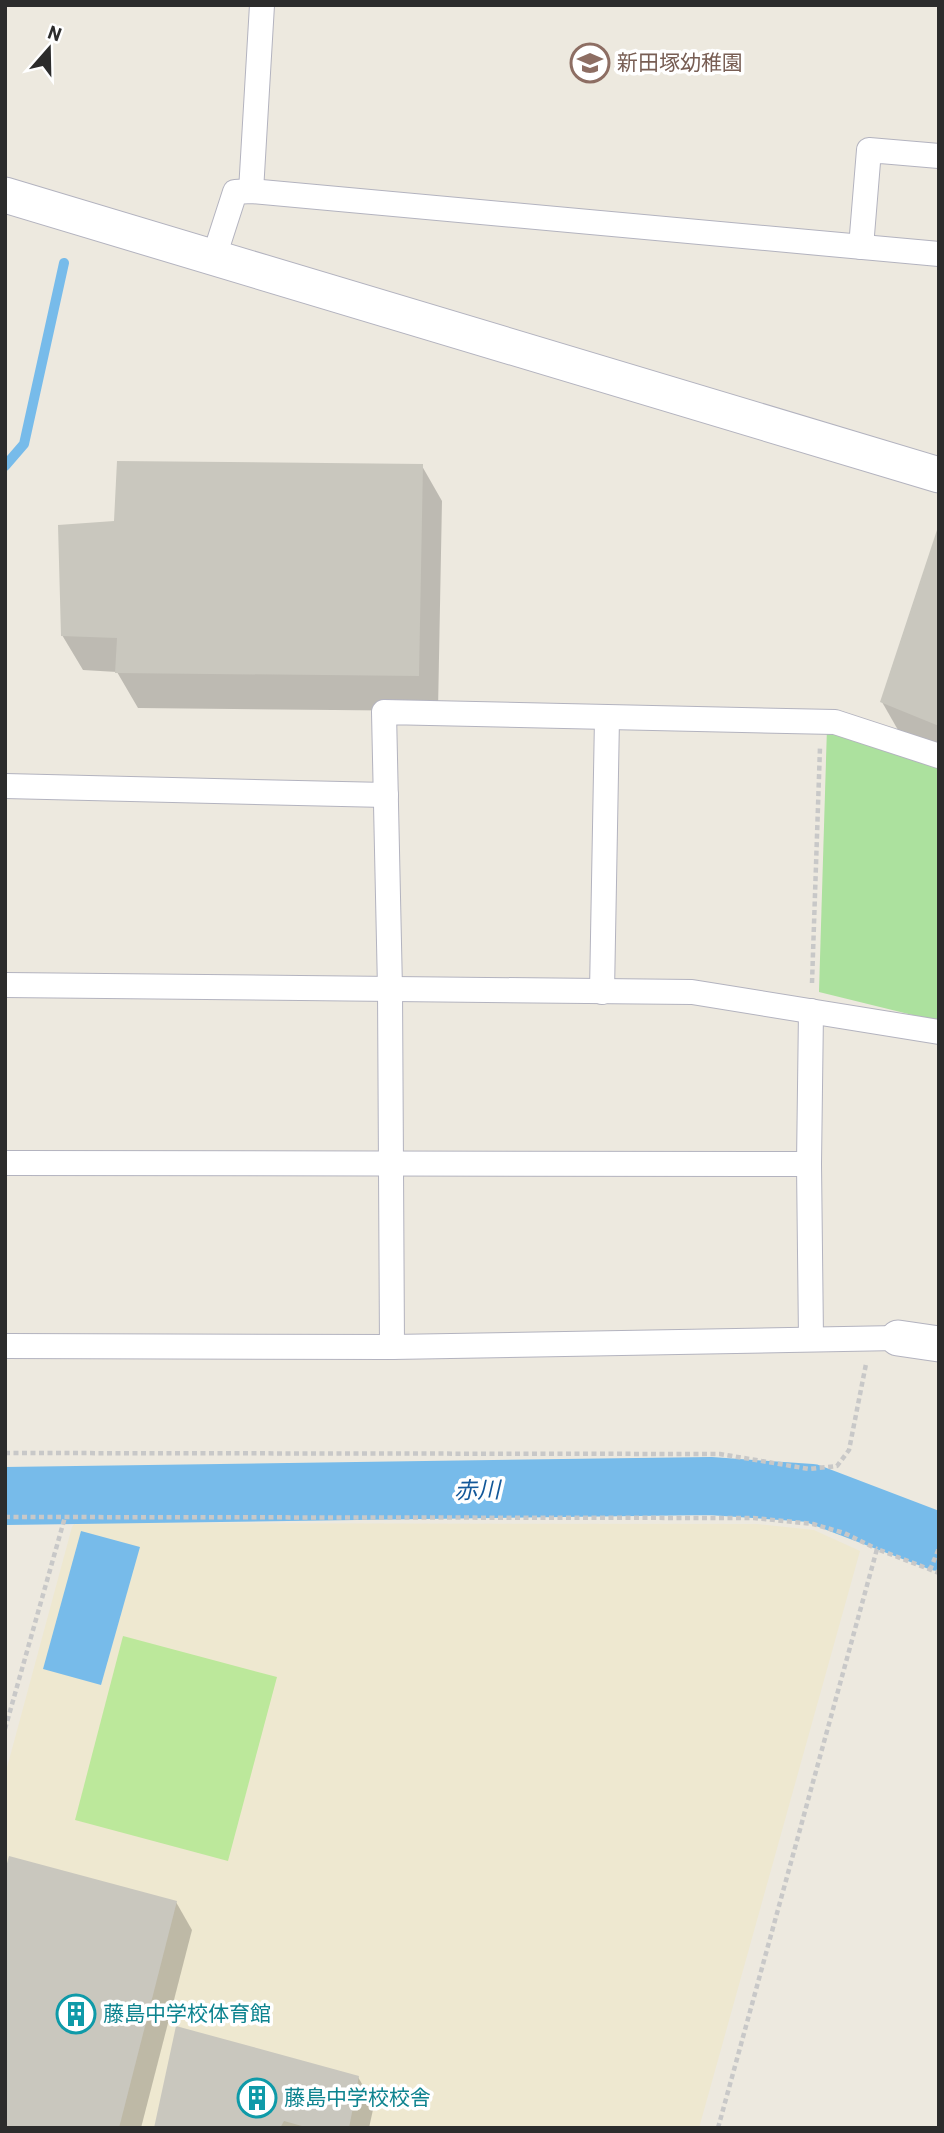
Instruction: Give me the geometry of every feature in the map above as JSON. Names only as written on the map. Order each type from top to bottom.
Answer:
[{"type":"street","points":[[251,191],[262,5]]},
{"type":"street","points":[[860,247],[869,149],[939,156]]},
{"type":"street","points":[[214,257],[235,192],[251,191],[939,254]]},
{"type":"street","points":[[5,195],[939,475]]},
{"type":"street","points":[[393,1347],[384,712],[835,722],[939,756]]},
{"type":"street","points":[[602,992],[607,718]]},
{"type":"street","points":[[5,786],[386,795]]},
{"type":"street","points":[[5,985],[692,992],[939,1032]]},
{"type":"street","points":[[811,1011],[811,1339]]},
{"type":"street","points":[[5,1163],[809,1164]]},
{"type":"street","points":[[5,1346],[393,1347],[884,1338],[939,1344]]},
{"type":"path","points":[[811,1011],[820,722]]},
{"type":"path","points":[[5,1453],[720,1454],[809,1469],[837,1466],[849,1450],[884,1338]]},
{"type":"path","points":[[5,1517],[754,1518],[813,1524],[939,1573]]},
{"type":"path","points":[[5,1729],[65,1517]]},
{"type":"path","points":[[930,1570],[939,1548]]},
{"type":"path","points":[[718,2128],[877,1549]]},
{"type":"shaded area","points":[[75,1523],[757,1524],[814,1530],[860,1551],[699,2128],[5,2128],[5,1775]]},
{"type":"green space","points":[[827,727],[939,759],[937,1021],[819,992]]},
{"type":"green space","points":[[123,1636],[277,1677],[228,1861],[75,1820]]},
{"type":"water","points":[[81,1531],[140,1547],[101,1685],[43,1669]]},
{"type":"building","points":[[117,461],[423,464],[419,676],[115,673],[117,638],[61,636],[58,525],[114,521]]},
{"type":"building","points":[[939,527],[939,726],[880,702]]},
{"type":"building","name":"藤島中学校体育館","points":[[9,1856],[177,1901],[119,2128],[5,2128],[5,1871]]},
{"type":"building","name":"藤島中学校校舎","points":[[176,2026],[359,2076],[349,2128],[309,2128],[284,2121],[280,2128],[154,2128]]},
{"type":"waterway","points":[[5,466],[24,444],[64,263]]},
{"type":"waterway","name":"赤川","points":[[5,1496],[710,1486],[811,1493],[939,1542]]},
{"type":"place","name":"新田塚幼稚園","points":[[590,63]]},
{"type":"place","name":"藤島中学校体育館","points":[[76,2014]]},
{"type":"place","name":"藤島中学校校舎","points":[[257,2098]]}]
